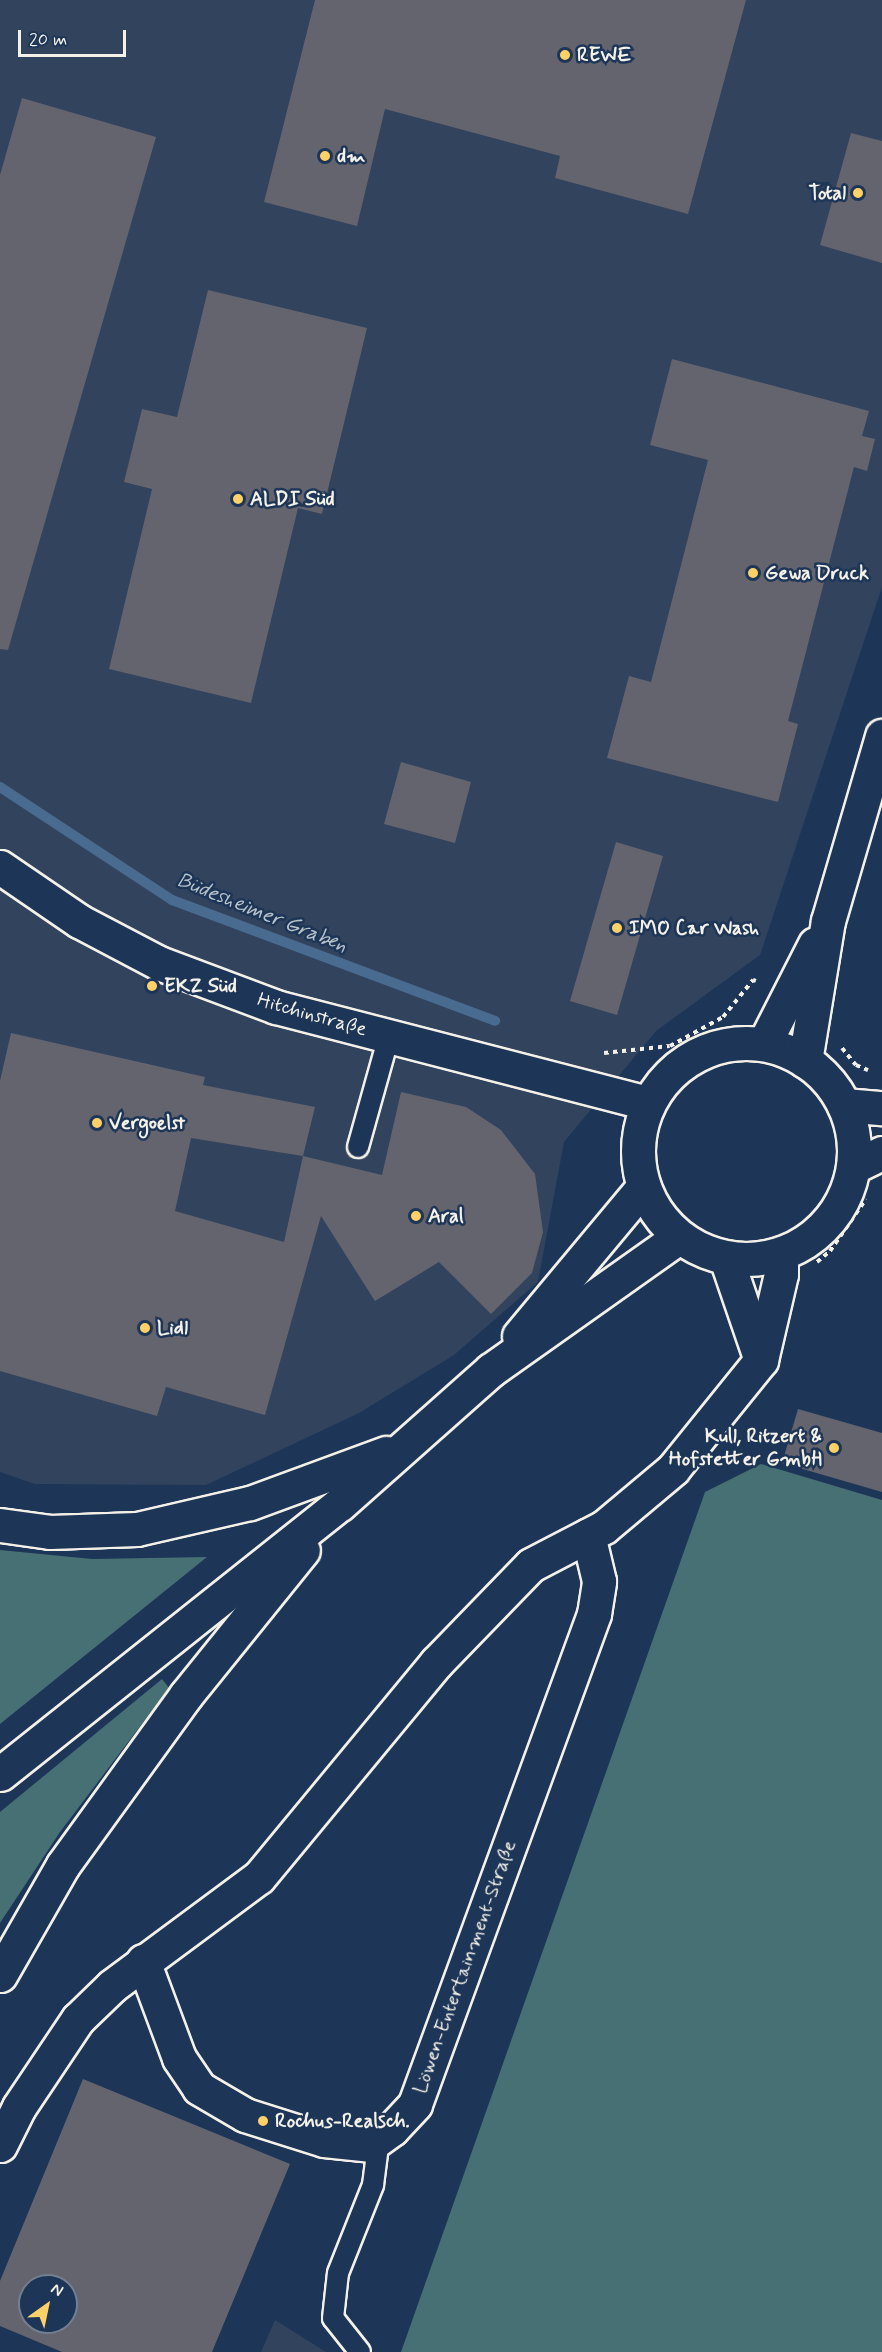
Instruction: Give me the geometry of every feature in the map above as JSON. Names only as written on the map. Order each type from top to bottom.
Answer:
[{"type":"main road","points":[[805,1061],[828,921],[882,736]]},
{"type":"main road","name":"Hitchinstraße","points":[[0,867],[80,921],[159,963],[276,1007],[648,1103]]},
{"type":"main road","points":[[764,1044],[828,921]]},
{"type":"main road","points":[[795,1262],[726,1258],[679,1237],[657,1215],[643,1187],[638,1149],[648,1103],[668,1075],[696,1054],[729,1044],[764,1044],[805,1061],[828,1080],[844,1105],[854,1135],[861,1181]]},
{"type":"main road","points":[[844,1105],[882,1108]]},
{"type":"main road","points":[[0,2145],[19,2107],[78,2019],[144,1961],[259,1877],[436,1663],[531,1565],[588,1535],[641,1500],[673,1469],[761,1360],[782,1274],[795,1262],[807,1241],[830,1221],[845,1196],[861,1181],[882,1153]]},
{"type":"main road","points":[[490,1370],[643,1187]]},
{"type":"main road","points":[[0,1774],[340,1504],[490,1370],[679,1237]]},
{"type":"main road","points":[[726,1258],[761,1360]]},
{"type":"main road","points":[[0,1525],[50,1532],[137,1529],[250,1503],[402,1447]]},
{"type":"main road","points":[[0,1975],[70,1856],[186,1695],[340,1504]]},
{"type":"main road","name":"Löwen-Entertainment-Straße","points":[[380,2138],[415,2104],[594,1614],[599,1581],[588,1535]]},
{"type":"main road","points":[[144,1961],[178,2058],[198,2088],[245,2115],[324,2140],[370,2145],[380,2138]]},
{"type":"lane","points":[[358,1147],[388,1036]]},
{"type":"lane","points":[[360,2352],[333,2318],[338,2273],[373,2185],[380,2138]]},
{"type":"path","points":[[601,1052],[670,1046],[723,1017],[753,980],[790,993]]},
{"type":"path","points":[[838,1043],[856,1065],[873,1073]]},
{"type":"path","points":[[795,1262],[830,1251],[861,1181]]},
{"type":"shaded area","points":[[0,0],[882,0],[882,587],[760,955],[656,1031],[564,1142],[538,1282],[454,1355],[359,1413],[206,1485],[35,1484],[0,1472]]},
{"type":"shaded area","points":[[275,2320],[326,2352],[261,2352]]},
{"type":"green space","points":[[761,1464],[882,1500],[882,2352],[401,2352],[705,1492]]},
{"type":"green space","points":[[0,1550],[92,1559],[207,1557],[0,1724]]},
{"type":"green space","points":[[162,1679],[169,1688],[60,1832],[0,1923],[0,1812]]},
{"type":"building","name":"REWE","points":[[315,0],[746,0],[688,214],[555,178],[560,156],[385,109],[357,226],[264,202]]},
{"type":"building","points":[[22,98],[156,137],[8,650],[0,649],[0,175]]},
{"type":"building","name":"Total","points":[[851,133],[882,141],[882,263],[820,245]]},
{"type":"building","name":"ALDI Süd","points":[[208,290],[367,328],[322,514],[298,508],[251,703],[109,669],[152,489],[124,482],[142,409],[177,417]]},
{"type":"building","name":"Gewa Druck","points":[[672,359],[869,411],[862,436],[875,439],[867,471],[854,467],[788,721],[798,724],[778,802],[607,758],[629,676],[651,682],[708,460],[650,445]]},
{"type":"building","points":[[401,762],[471,782],[455,843],[384,824]]},
{"type":"building","name":"IMO Car Wash","points":[[616,842],[663,856],[617,1015],[570,1001]]},
{"type":"building","points":[[11,1033],[205,1077],[203,1085],[315,1107],[303,1156],[382,1175],[401,1092],[466,1107],[501,1130],[535,1174],[543,1232],[532,1273],[491,1314],[439,1262],[375,1301],[321,1216],[265,1415],[166,1387],[157,1416],[0,1371],[0,1081]],"holes":[[[191,1138],[303,1156],[284,1242],[175,1211]]]},
{"type":"building","name":"Kull, Ritzert & Hofstetter GmbH","points":[[798,1409],[882,1433],[882,1492],[782,1463]]},
{"type":"building","points":[[83,2079],[290,2164],[212,2352],[62,2352],[19,2334],[78,2334],[78,2274],[18,2274],[18,2334],[0,2326],[0,2281]]},
{"type":"waterway","name":"Büdesheimer Graben","points":[[0,787],[172,900],[495,1021]]},
{"type":"place","name":"REWE","points":[[565,55]]},
{"type":"place","name":"dm","points":[[325,156]]},
{"type":"place","name":"Total","points":[[858,193]]},
{"type":"place","name":"ALDI Süd","points":[[238,499]]},
{"type":"place","name":"Gewa Druck","points":[[753,573]]},
{"type":"place","name":"IMO Car Wash","points":[[617,928]]},
{"type":"place","name":"EKZ Süd","points":[[152,986]]},
{"type":"place","name":"Vergoelst","points":[[97,1123]]},
{"type":"place","name":"Aral","points":[[416,1216]]},
{"type":"place","name":"Lidl","points":[[145,1328]]},
{"type":"place","name":"Kull, Ritzert & Hofstetter GmbH","points":[[834,1448]]},
{"type":"place","name":"Rochus-Realsch.","points":[[263,2121]]}]
